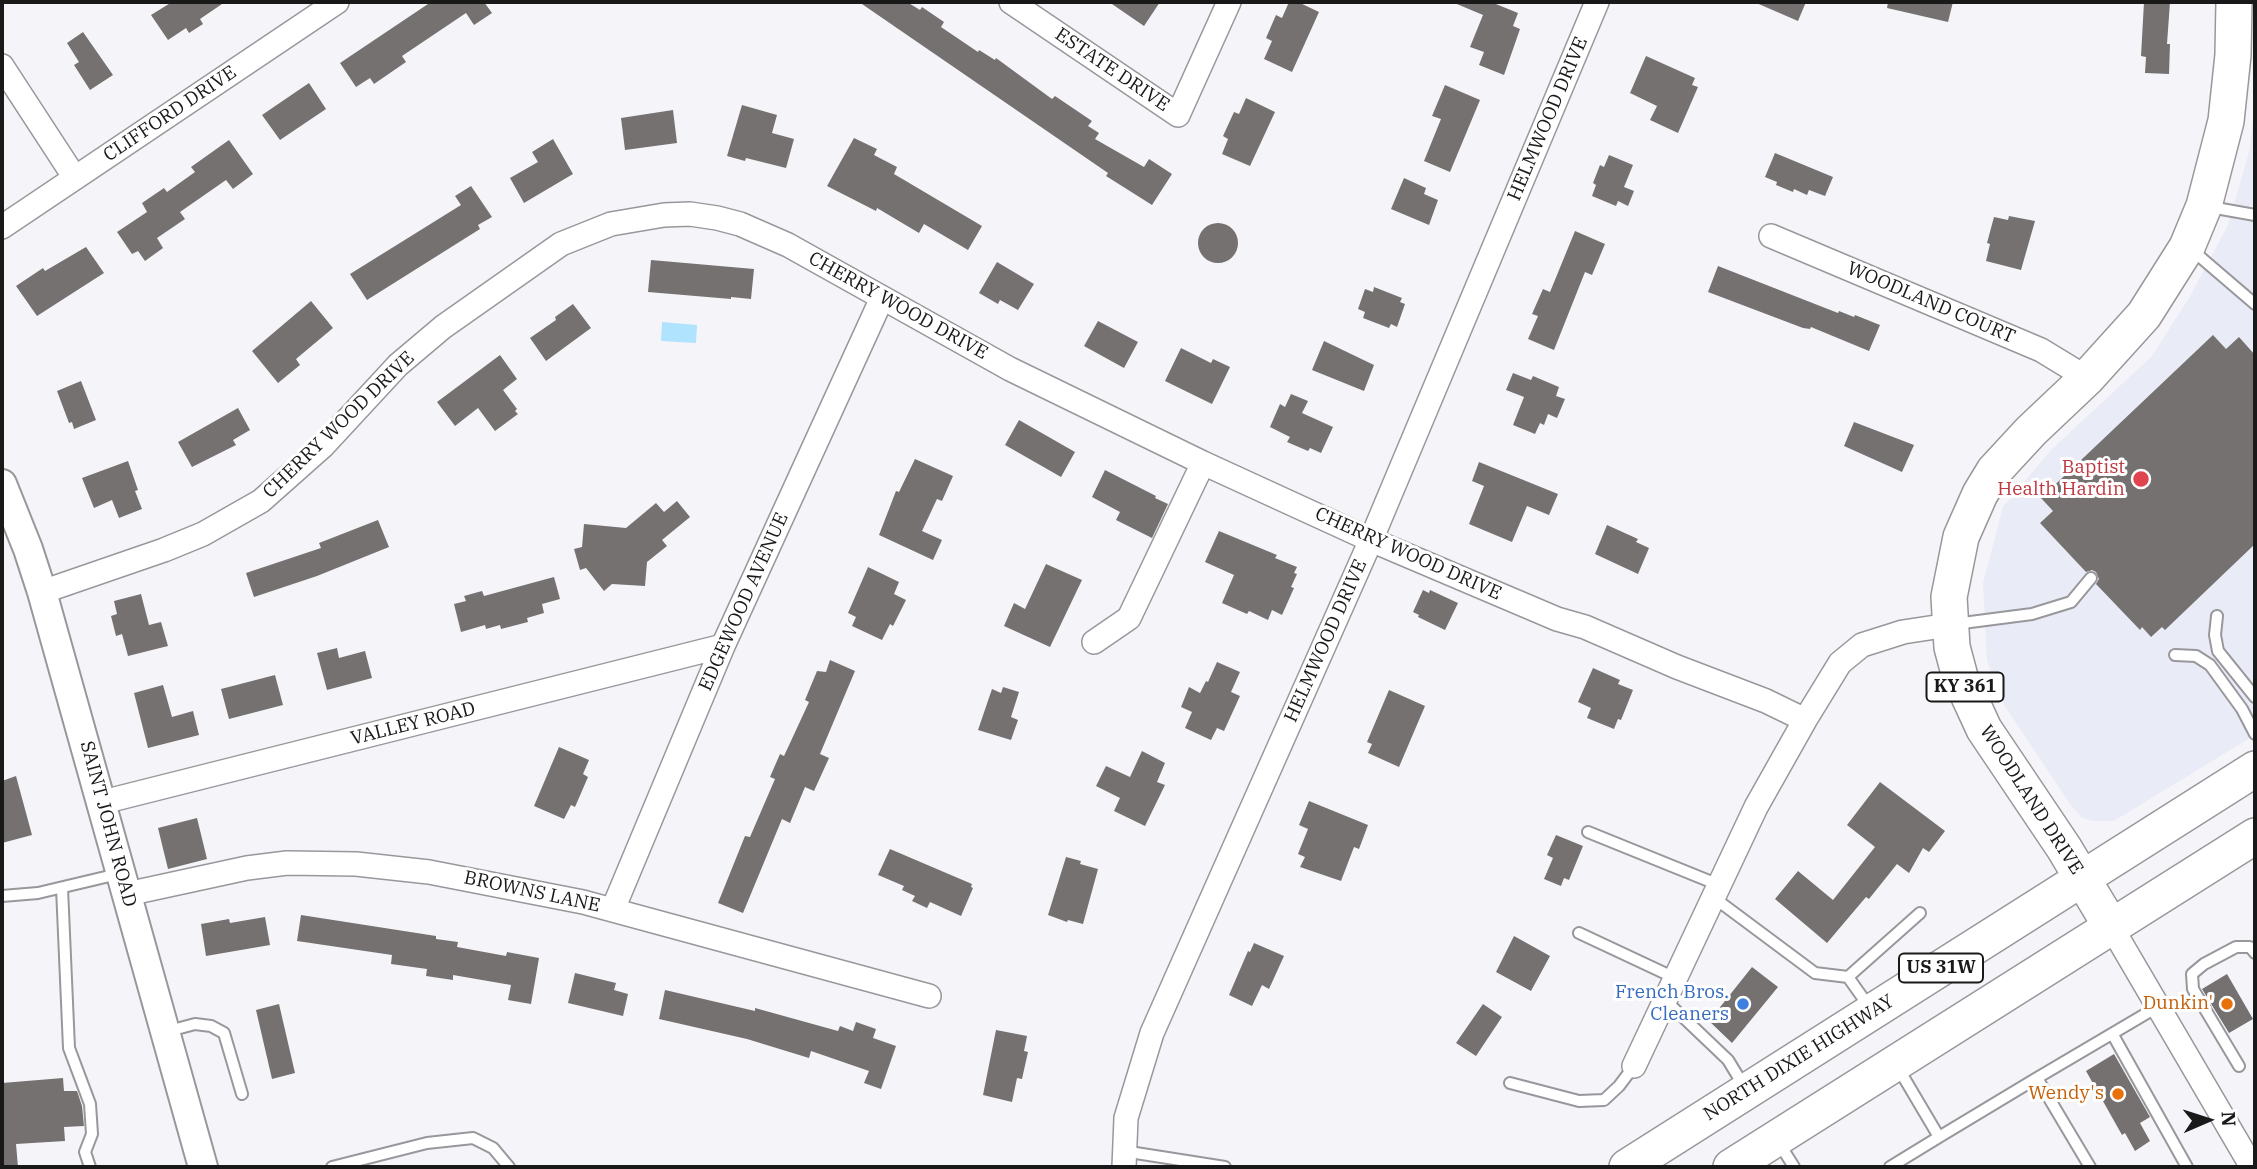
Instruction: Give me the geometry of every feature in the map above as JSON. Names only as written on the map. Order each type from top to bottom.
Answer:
[{"type":"main road","name":"WOODLAND DRIVE","points":[[2112,928],[1984,729],[1960,677],[1952,647],[1949,597],[1962,537],[1980,494],[1994,471],[2087,378],[2144,315],[2186,247],[2204,206],[2226,121],[2233,55],[2234,2]]},
{"type":"main road","name":"NORTH DIXIE HIGHWAY","points":[[1627,1167],[2255,769]]},
{"type":"main road","name":"US 31W","points":[[1731,1167],[1785,1153],[1895,1063],[2255,836]]},
{"type":"street","name":"CLIFFORD DRIVE","points":[[2,227],[337,2]]},
{"type":"street","name":"ESTATE DRIVE","points":[[1011,2],[1178,115],[1229,2]]},
{"type":"street","name":"HELMWOOD DRIVE","points":[[1123,1159],[1126,1118],[1156,1023],[1371,540],[1597,2]]},
{"type":"street","points":[[2,66],[75,178]]},
{"type":"street","name":"CHERRY WOOD DRIVE","points":[[42,592],[164,550],[203,534],[252,508],[323,446],[398,365],[443,327],[561,244],[611,224],[664,215],[690,214],[740,224],[788,245],[1010,369],[1203,463],[1371,540],[1557,619],[1585,627],[1677,667],[1766,701],[1805,720]]},
{"type":"street","name":"WOODLAND COURT","points":[[1771,236],[2042,350],[2087,378]]},
{"type":"street","name":"EDGEWOOD AVENUE","points":[[613,909],[723,646],[882,298]]},
{"type":"street","points":[[1094,642],[1129,618],[1203,463]]},
{"type":"street","name":"SAINT JOHN ROAD","points":[[2,484],[8,517],[42,592],[103,802],[203,1167]]},
{"type":"street","points":[[1634,1066],[1756,807],[1840,663],[1862,645],[1903,632],[1949,625]]},
{"type":"street","name":"VALLEY ROAD","points":[[103,802],[723,646]]},
{"type":"street","name":"BROWNS LANE","points":[[124,884],[287,863],[356,864],[479,881],[613,909],[929,996]]},
{"type":"street","points":[[2112,928],[2252,1167]]},
{"type":"lane","points":[[2204,206],[2253,212]]},
{"type":"lane","points":[[2186,247],[2204,259],[2255,304]]},
{"type":"lane","points":[[1949,625],[2032,614],[2071,602],[2091,578]]},
{"type":"lane","points":[[2217,616],[2215,635],[2218,651],[2255,697]]},
{"type":"lane","points":[[2175,655],[2196,656],[2210,665],[2242,709],[2255,734]]},
{"type":"lane","points":[[1588,832],[1716,891],[1815,973],[1848,977],[1920,913]]},
{"type":"lane","points":[[2,896],[124,884]]},
{"type":"lane","points":[[62,888],[69,1048],[90,1104],[92,1134],[85,1152],[90,1167]]},
{"type":"lane","points":[[1579,933],[1675,978]]},
{"type":"lane","points":[[2239,1066],[2193,989],[2192,974],[2204,964],[2236,947],[2250,947],[2255,953]]},
{"type":"lane","points":[[1848,977],[1872,1012]]},
{"type":"lane","points":[[1665,1000],[1728,1060],[1747,1091]]},
{"type":"lane","points":[[1890,1167],[2159,1006]]},
{"type":"lane","points":[[165,1032],[195,1024],[211,1026],[224,1034],[242,1094]]},
{"type":"lane","points":[[2113,1035],[2187,1167]]},
{"type":"lane","points":[[1895,1063],[1939,1137]]},
{"type":"lane","points":[[1510,1083],[1579,1101],[1604,1100],[1634,1066]]},
{"type":"lane","points":[[2037,1078],[2090,1167]]},
{"type":"lane","points":[[332,1167],[427,1143],[473,1138],[493,1148],[509,1167]]},
{"type":"lane","points":[[1123,1159],[1225,1167]]},
{"type":"shaded area","name":"Baptist Health Hardin","points":[[2255,104],[2255,735],[2114,821],[2092,821],[2081,817],[2072,807],[2004,705],[1987,661],[1983,583],[2003,507],[2051,450],[2152,356],[2189,298],[2228,225],[2249,152]]},
{"type":"water","points":[[662,322],[697,325],[696,343],[661,341]]},
{"type":"building","points":[[172,2],[225,2],[200,19],[203,24],[189,33],[186,28],[168,40],[151,15]]},
{"type":"building","points":[[431,2],[484,2],[492,13],[474,25],[466,13],[402,56],[406,62],[374,84],[370,78],[356,87],[340,63]]},
{"type":"building","points":[[859,2],[907,2],[920,10],[922,7],[944,22],[941,27],[978,52],[979,50],[995,60],[996,58],[1052,99],[1055,96],[1092,121],[1088,126],[1099,133],[1095,139],[1144,167],[1149,159],[1172,174],[1152,205],[1106,176],[1108,173]]},
{"type":"building","points":[[1109,2],[1160,2],[1144,26]]},
{"type":"building","points":[[1289,2],[1298,2],[1319,12],[1292,72],[1264,59],[1272,41],[1266,38],[1276,15],[1282,18]]},
{"type":"building","points":[[1452,2],[1491,2],[1518,13],[1513,26],[1520,29],[1504,75],[1479,65],[1484,52],[1470,47],[1483,15]]},
{"type":"building","points":[[1754,2],[1806,2],[1798,21]]},
{"type":"building","points":[[1888,2],[1953,2],[1948,22],[1887,8]]},
{"type":"building","points":[[2144,2],[2170,2],[2167,44],[2170,44],[2169,74],[2145,73],[2146,57],[2141,56]]},
{"type":"building","points":[[83,32],[113,75],[90,90],[74,65],[79,62],[67,43]]},
{"type":"building","points":[[1646,56],[1695,78],[1692,85],[1698,87],[1678,133],[1650,120],[1657,106],[1630,93]]},
{"type":"building","points":[[309,83],[326,109],[280,140],[262,115]]},
{"type":"building","points":[[1445,85],[1480,100],[1450,172],[1424,161],[1441,119],[1432,116]]},
{"type":"building","points":[[1246,98],[1275,112],[1250,166],[1222,154],[1228,139],[1223,136],[1234,112],[1239,114]]},
{"type":"building","points":[[742,105],[777,115],[772,133],[794,139],[786,168],[727,156]]},
{"type":"building","points":[[673,110],[677,143],[625,150],[621,118]]},
{"type":"building","points":[[854,138],[877,149],[874,155],[897,167],[894,174],[982,226],[968,250],[924,224],[919,233],[877,208],[876,211],[827,186]]},
{"type":"building","points":[[553,139],[573,174],[524,203],[510,178],[538,162],[532,152]]},
{"type":"building","points":[[229,140],[253,174],[233,189],[226,180],[180,212],[185,219],[157,238],[163,248],[145,261],[138,251],[132,254],[117,232],[147,212],[142,203],[164,188],[167,192],[195,172],[191,167]]},
{"type":"building","points":[[1775,153],[1833,177],[1825,196],[1809,190],[1807,195],[1794,189],[1793,192],[1765,177]]},
{"type":"building","points":[[1609,155],[1633,165],[1624,187],[1634,191],[1628,206],[1618,201],[1616,206],[1592,196],[1596,185],[1593,183],[1600,165],[1604,167]]},
{"type":"building","points":[[1404,178],[1426,188],[1424,194],[1438,200],[1429,225],[1391,209]]},
{"type":"building","points":[[471,186],[492,217],[478,225],[480,229],[367,300],[350,274],[461,205],[455,196]]},
{"type":"building","points":[[2009,216],[2035,221],[2021,270],[1986,261],[1990,244],[1987,243],[1994,217],[2008,220]]},
{"type":"building","points":[[1218,223],[1232,229],[1238,243],[1232,257],[1218,263],[1204,257],[1198,243],[1204,229]]},
{"type":"building","points":[[1575,231],[1605,244],[1592,275],[1585,272],[1554,350],[1528,339],[1538,316],[1532,314],[1543,289],[1550,292]]},
{"type":"building","points":[[86,247],[104,273],[37,316],[16,286],[43,268],[45,271]]},
{"type":"building","points":[[651,260],[754,269],[751,299],[648,292]]},
{"type":"building","points":[[997,262],[1034,284],[1018,310],[1000,300],[998,304],[979,293]]},
{"type":"building","points":[[1718,266],[1838,313],[1839,311],[1854,317],[1855,315],[1880,325],[1869,351],[1811,327],[1803,328],[1708,292]]},
{"type":"building","points":[[1374,287],[1402,298],[1400,302],[1405,304],[1397,327],[1391,324],[1389,328],[1363,318],[1365,312],[1358,309],[1365,289],[1373,292]]},
{"type":"building","points":[[311,301],[333,328],[296,359],[300,365],[278,383],[252,351]]},
{"type":"building","points":[[573,304],[591,328],[546,361],[530,338]]},
{"type":"building","points":[[1098,321],[1138,342],[1124,368],[1084,346]]},
{"type":"building","points":[[2213,335],[2226,349],[2239,337],[2255,355],[2255,544],[2165,630],[2162,627],[2151,637],[2142,627],[2140,630],[2096,584],[2099,579],[2096,572],[2086,572],[2040,523],[2053,511],[2041,498]]},
{"type":"building","points":[[1324,341],[1374,365],[1364,391],[1312,370]]},
{"type":"building","points":[[1181,348],[1211,363],[1213,359],[1230,367],[1212,404],[1165,381]]},
{"type":"building","points":[[500,355],[517,379],[503,390],[518,414],[495,431],[478,408],[455,426],[437,402]]},
{"type":"building","points":[[1513,373],[1531,380],[1533,376],[1559,387],[1556,396],[1565,399],[1557,418],[1548,414],[1544,425],[1540,423],[1535,434],[1513,425],[1524,397],[1506,390]]},
{"type":"building","points":[[81,381],[96,420],[74,429],[72,422],[69,423],[57,391]]},
{"type":"building","points":[[1291,394],[1308,401],[1302,413],[1333,427],[1321,453],[1287,442],[1290,437],[1270,427],[1280,404],[1285,407]]},
{"type":"building","points":[[238,408],[250,430],[233,440],[236,445],[192,467],[178,442]]},
{"type":"building","points":[[1019,420],[1075,452],[1061,477],[1005,445]]},
{"type":"building","points":[[1854,422],[1914,445],[1902,472],[1844,446]]},
{"type":"building","points":[[915,459],[953,476],[942,501],[937,499],[922,531],[942,540],[933,560],[879,535],[896,491],[899,492]]},
{"type":"building","points":[[128,461],[142,509],[119,518],[112,500],[94,508],[82,478]]},
{"type":"building","points":[[1479,462],[1558,494],[1549,515],[1527,506],[1512,542],[1469,524],[1484,486],[1472,481]]},
{"type":"building","points":[[1105,470],[1168,504],[1152,538],[1116,520],[1120,512],[1092,497]]},
{"type":"building","points":[[677,501],[690,517],[662,540],[667,546],[647,562],[645,586],[612,584],[604,591],[586,568],[580,570],[574,549],[582,547],[584,524],[626,528],[656,503],[664,512]]},
{"type":"building","points":[[378,520],[389,547],[317,576],[254,597],[246,573],[321,548],[319,543]]},
{"type":"building","points":[[1607,525],[1638,539],[1636,542],[1649,548],[1638,574],[1595,554]]},
{"type":"building","points":[[1219,531],[1277,555],[1275,558],[1297,567],[1291,587],[1294,588],[1282,615],[1272,610],[1268,620],[1222,603],[1234,575],[1205,562]]},
{"type":"building","points":[[1046,564],[1082,580],[1050,647],[1004,626],[1014,603],[1025,609]]},
{"type":"building","points":[[868,567],[899,582],[894,594],[906,600],[893,626],[890,624],[882,640],[852,626],[856,617],[848,613]]},
{"type":"building","points":[[554,577],[560,599],[542,604],[544,613],[527,618],[528,622],[501,629],[500,625],[486,629],[485,625],[461,632],[454,604],[466,601],[464,596],[482,591],[484,596]]},
{"type":"building","points":[[1423,590],[1429,593],[1430,590],[1458,603],[1445,630],[1413,612]]},
{"type":"building","points":[[141,594],[149,625],[161,622],[168,646],[128,656],[122,634],[116,636],[111,616],[117,614],[114,601]]},
{"type":"building","points":[[337,648],[339,658],[365,651],[372,678],[327,690],[317,653]]},
{"type":"building","points":[[830,660],[855,671],[820,754],[829,758],[814,791],[805,787],[790,823],[782,819],[743,913],[718,903],[745,836],[750,837],[775,779],[770,777],[780,754],[784,756],[809,702],[805,700],[817,671],[826,672]]},
{"type":"building","points":[[1217,662],[1240,672],[1231,692],[1240,696],[1224,731],[1217,728],[1211,740],[1185,728],[1192,712],[1181,707],[1189,687],[1200,693]]},
{"type":"building","points":[[1593,668],[1620,680],[1618,684],[1633,690],[1621,720],[1618,719],[1614,729],[1587,718],[1591,708],[1578,702]]},
{"type":"building","points":[[275,675],[283,705],[229,719],[221,689]]},
{"type":"building","points":[[163,685],[172,717],[193,711],[199,735],[148,748],[134,693]]},
{"type":"building","points":[[1003,687],[1019,692],[1011,717],[1018,720],[1011,740],[978,730],[992,689],[1001,693]]},
{"type":"building","points":[[1389,690],[1425,706],[1399,767],[1368,753],[1372,744],[1367,742]]},
{"type":"building","points":[[559,747],[589,760],[583,774],[588,777],[575,807],[571,805],[564,819],[534,806]]},
{"type":"building","points":[[1142,751],[1165,763],[1157,782],[1165,785],[1145,826],[1114,811],[1120,798],[1096,786],[1106,766],[1130,777]]},
{"type":"building","points":[[16,776],[32,835],[2,843],[2,781]]},
{"type":"building","points":[[1880,782],[1945,831],[1929,852],[1923,848],[1909,873],[1897,864],[1869,899],[1866,897],[1827,943],[1775,899],[1798,871],[1833,900],[1875,847],[1847,825]]},
{"type":"building","points":[[1309,801],[1368,825],[1359,849],[1354,847],[1341,881],[1300,867],[1305,857],[1298,854],[1308,829],[1299,825]]},
{"type":"building","points":[[197,818],[207,859],[168,869],[158,828]]},
{"type":"building","points":[[1556,835],[1583,846],[1569,880],[1564,878],[1561,886],[1544,879],[1553,858],[1547,855]]},
{"type":"building","points":[[890,849],[972,884],[973,888],[961,916],[930,902],[927,908],[912,901],[915,896],[902,890],[904,886],[878,875]]},
{"type":"building","points":[[1066,857],[1098,869],[1083,924],[1048,915]]},
{"type":"building","points":[[301,915],[436,936],[436,939],[458,942],[457,947],[506,956],[507,952],[539,958],[531,1004],[508,1000],[511,985],[453,975],[453,980],[426,976],[427,969],[391,964],[392,955],[297,941]]},
{"type":"building","points":[[265,917],[270,945],[206,956],[201,924],[229,919],[230,923]]},
{"type":"building","points":[[1514,936],[1550,956],[1531,991],[1496,972]]},
{"type":"building","points":[[1254,943],[1284,956],[1269,989],[1262,985],[1252,1006],[1229,995]]},
{"type":"building","name":"French Bros. Cleaners","points":[[1752,967],[1778,987],[1732,1043],[1709,1021]]},
{"type":"building","points":[[575,973],[616,983],[614,990],[628,994],[623,1016],[568,1003]]},
{"type":"building","name":"Dunkin'","points":[[2227,974],[2253,1019],[2229,1033],[2202,989]]},
{"type":"building","points":[[665,990],[755,1011],[755,1008],[838,1031],[840,1026],[853,1031],[856,1022],[876,1029],[873,1038],[896,1046],[881,1089],[864,1083],[869,1071],[811,1051],[809,1058],[747,1039],[659,1019]]},
{"type":"building","points":[[279,1004],[295,1073],[272,1079],[256,1010]]},
{"type":"building","points":[[1483,1004],[1502,1017],[1476,1056],[1456,1043]]},
{"type":"building","points":[[996,1030],[1027,1036],[1024,1051],[1028,1052],[1022,1079],[1017,1078],[1012,1102],[983,1095]]},
{"type":"building","name":"Wendy's","points":[[2114,1054],[2150,1117],[2140,1123],[2150,1141],[2135,1151],[2125,1133],[2122,1135],[2086,1071]]},
{"type":"building","points":[[63,1078],[64,1091],[77,1091],[84,1126],[64,1127],[65,1141],[16,1144],[18,1167],[2,1167],[2,1083]]},
{"type":"place","name":"Baptist Health Hardin","points":[[2141,479]]},
{"type":"place","name":"French Bros. Cleaners","points":[[1743,1004]]},
{"type":"place","name":"Dunkin'","points":[[2227,1004]]},
{"type":"place","name":"Wendy's","points":[[2118,1094]]}]
